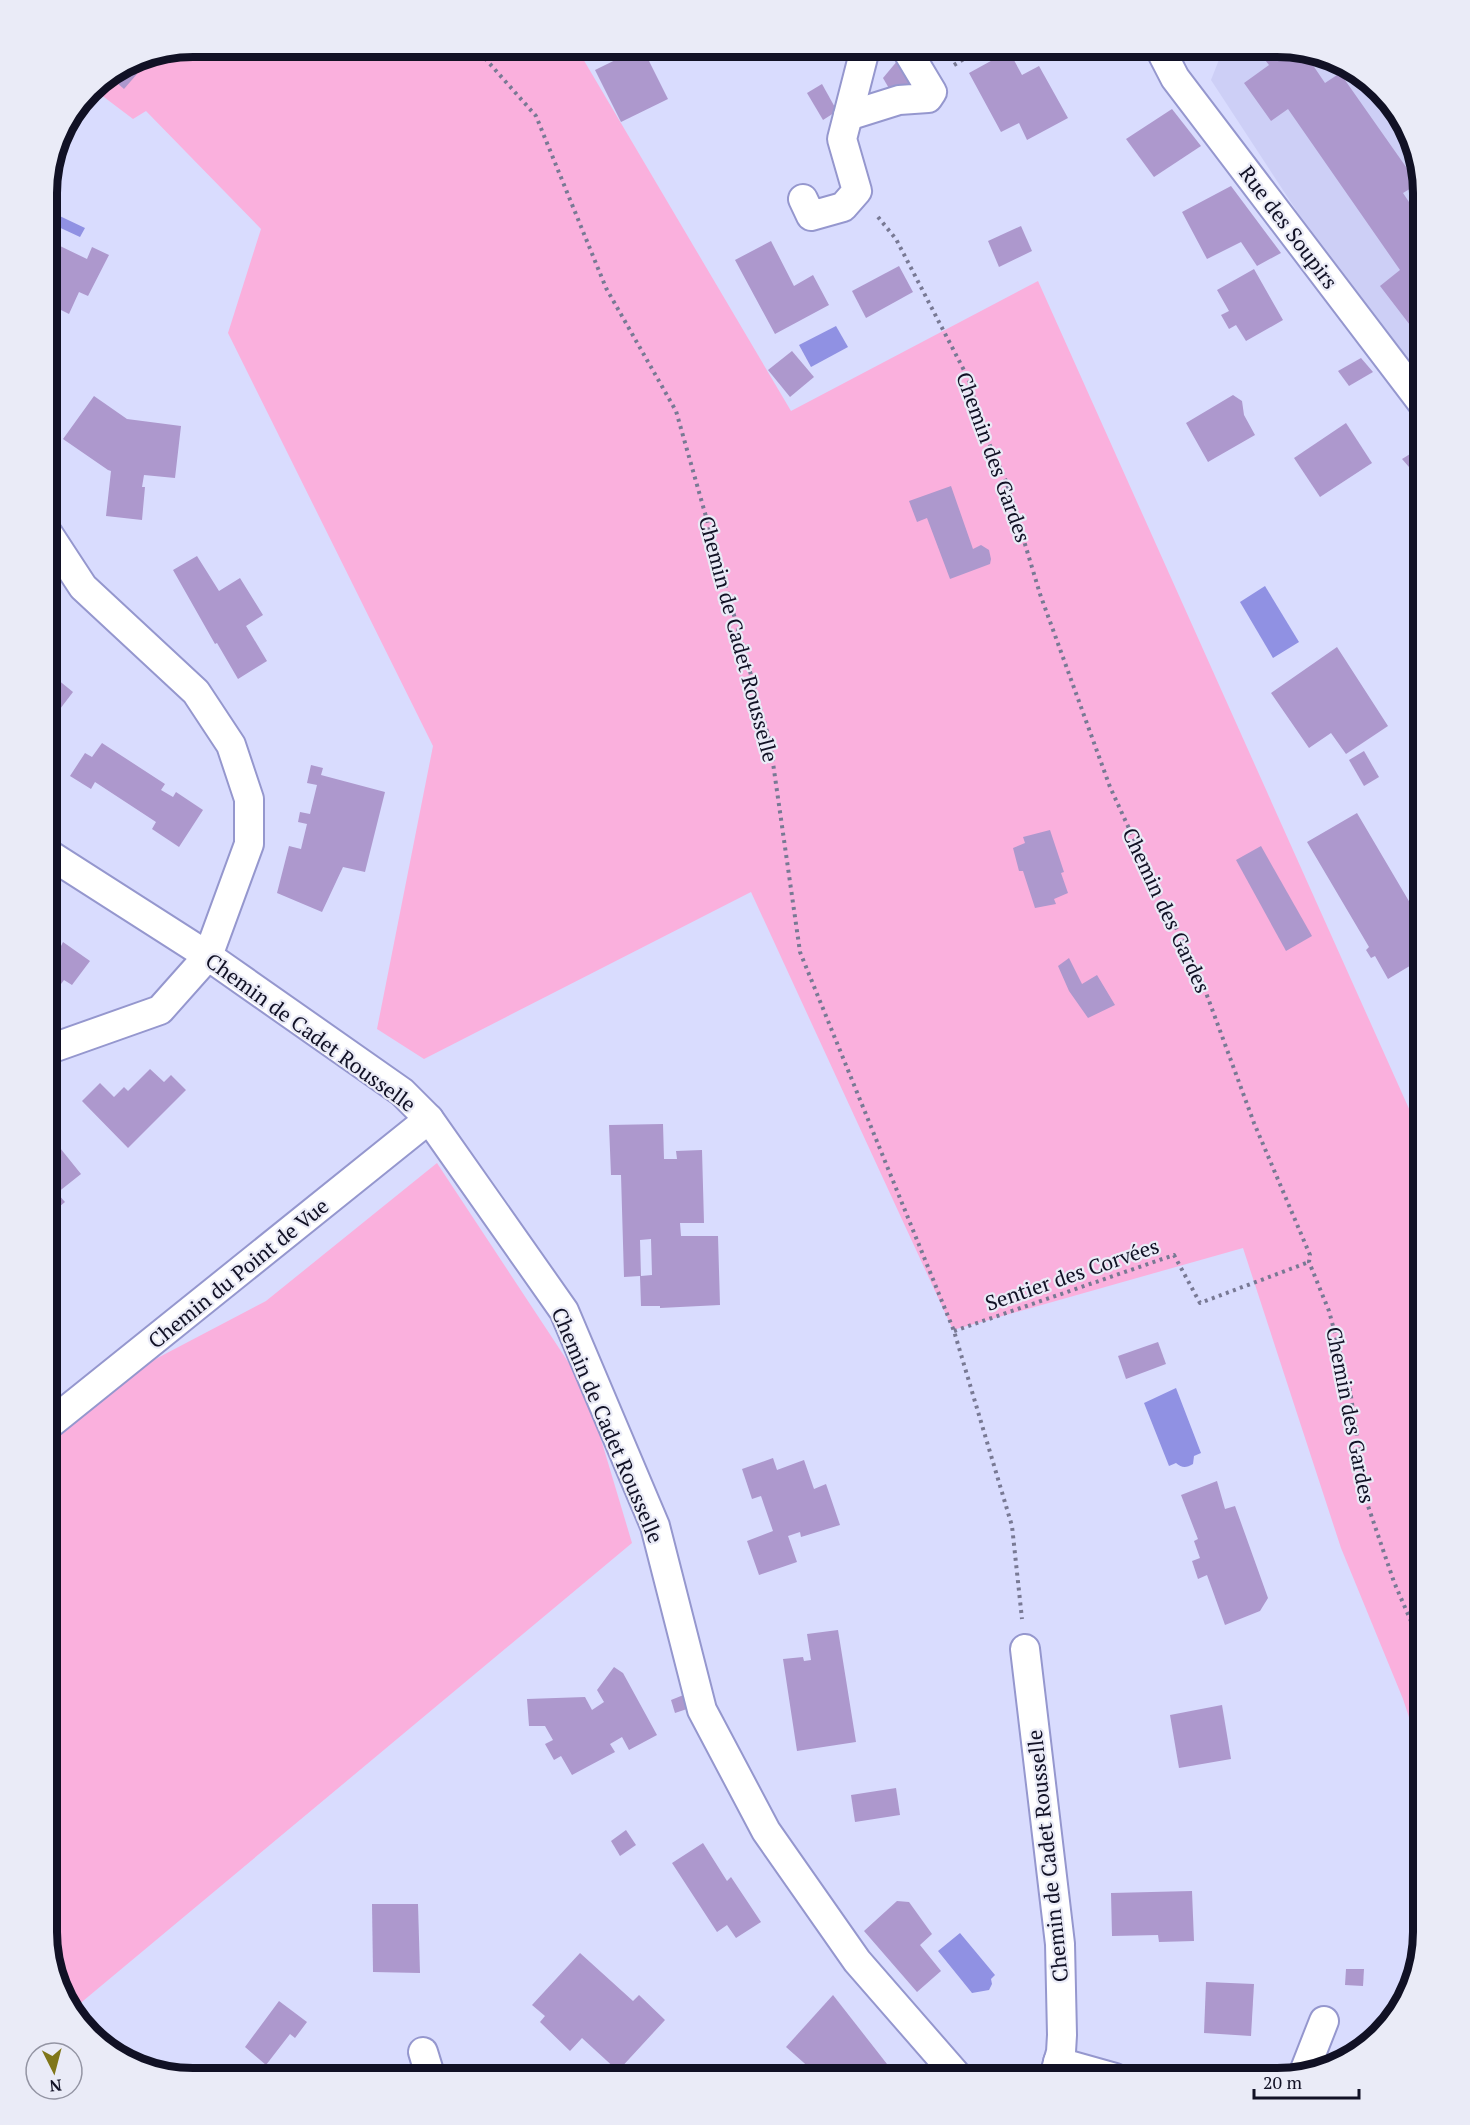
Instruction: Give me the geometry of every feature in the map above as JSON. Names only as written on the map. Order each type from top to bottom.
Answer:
[{"type":"street","points":[[803,199],[811,216],[843,207],[857,191],[842,139],[863,57]]},
{"type":"street","points":[[848,116],[899,100],[928,98],[932,92],[911,57]]},
{"type":"street","name":"Rue des Soupirs","points":[[1165,57],[1175,78],[1413,390]]},
{"type":"street","points":[[57,547],[83,587],[196,692],[231,745],[249,799],[249,844],[208,956],[160,1010],[57,1046]]},
{"type":"street","name":"Chemin de Cadet Rousselle","points":[[57,859],[208,956],[402,1092],[429,1119],[564,1311],[655,1526],[702,1710],[766,1831],[857,1961],[949,2068]]},
{"type":"street","name":"Chemin du Point de Vue","points":[[57,1418],[429,1119]]},
{"type":"street","name":"Chemin de Cadet Rousselle","points":[[1025,1649],[1060,1944],[1062,2035],[1054,2068]]},
{"type":"street","points":[[1307,2064],[1324,2021]]},
{"type":"path","name":"Chemin de Cadet Rousselle","points":[[484,57],[536,116],[606,288],[676,411],[770,742],[800,952],[954,1331],[1012,1526],[1025,1649]]},
{"type":"path","name":"Chemin des Gardes","points":[[857,191],[896,239],[968,378],[984,432],[1006,481],[1040,594],[1110,787],[1159,894],[1198,971],[1254,1123],[1310,1255],[1309,1262],[1329,1311],[1350,1390],[1367,1503],[1394,1582],[1413,1624]]},
{"type":"path","name":"Sentier des Corvées","points":[[954,1331],[1174,1254],[1200,1303],[1309,1262]]},
{"type":"shaded area","points":[[582,57],[791,411],[1038,281],[1413,1118],[1413,1730],[1403,1699],[1341,1548],[1243,1248],[953,1330],[751,892],[424,1059],[377,1029],[433,746],[228,333],[261,229],[146,111],[133,119],[100,94],[117,80],[141,67],[175,58]]},
{"type":"shaded area","points":[[1220,57],[1286,57],[1321,64],[1360,85],[1385,110],[1395,125],[1403,141],[1412,175],[1413,389],[1211,80]]},
{"type":"shaded area","points":[[437,1163],[586,1389],[632,1543],[78,2005],[67,1984],[62,1967],[57,1932],[57,1411],[266,1301]]},
{"type":"water","points":[[57,215],[85,228],[80,237],[57,226]]},
{"type":"water","points":[[836,326],[848,347],[811,367],[799,345]]},
{"type":"water","points":[[1265,586],[1299,642],[1273,658],[1240,602]]},
{"type":"water","points":[[1176,1388],[1201,1453],[1194,1456],[1193,1464],[1186,1467],[1176,1463],[1169,1466],[1144,1403]]},
{"type":"water","points":[[960,1933],[995,1975],[991,1979],[992,1984],[989,1990],[972,1993],[938,1951]]},
{"type":"building","points":[[622,57],[647,57],[668,99],[621,122],[595,70]]},
{"type":"building","points":[[900,57],[905,57],[920,84],[894,97],[883,78]]},
{"type":"building","points":[[998,57],[1012,57],[1022,75],[1039,66],[1068,118],[1027,140],[1019,123],[1001,132],[969,73]]},
{"type":"building","points":[[1263,57],[1286,57],[1310,62],[1325,83],[1340,73],[1412,176],[1413,187],[1403,193],[1413,208],[1413,260],[1411,262],[1413,265],[1413,329],[1380,286],[1400,270],[1288,109],[1271,121],[1244,83],[1269,65]]},
{"type":"building","points":[[133,71],[137,74],[124,89],[115,81]]},
{"type":"building","points":[[822,84],[837,111],[823,120],[807,93]]},
{"type":"building","points":[[1172,109],[1201,146],[1154,177],[1126,139]]},
{"type":"building","points":[[1231,186],[1281,253],[1257,266],[1241,242],[1207,259],[1182,212]]},
{"type":"building","points":[[1021,226],[1032,251],[999,267],[988,241]]},
{"type":"building","points":[[771,241],[794,286],[813,275],[829,305],[775,334],[735,260]]},
{"type":"building","points":[[60,246],[87,259],[92,247],[109,255],[88,296],[79,292],[69,314],[57,308],[57,252]]},
{"type":"building","points":[[899,266],[913,292],[866,318],[852,291]]},
{"type":"building","points":[[1254,269],[1283,320],[1246,341],[1236,325],[1229,329],[1221,315],[1229,311],[1217,290]]},
{"type":"building","points":[[792,351],[814,377],[790,397],[768,370]]},
{"type":"building","points":[[1361,358],[1373,372],[1349,386],[1338,371]]},
{"type":"building","points":[[1233,395],[1242,401],[1244,415],[1255,435],[1208,462],[1186,423]]},
{"type":"building","points":[[94,396],[127,419],[181,426],[175,478],[144,475],[142,520],[106,516],[111,471],[63,439]]},
{"type":"building","points":[[1346,423],[1372,463],[1320,497],[1294,458]]},
{"type":"building","points":[[1413,452],[1413,472],[1402,459]]},
{"type":"building","points":[[951,486],[973,549],[981,545],[989,550],[991,559],[990,564],[950,579],[927,518],[917,522],[909,501]]},
{"type":"building","points":[[197,556],[219,591],[240,578],[263,615],[246,626],[267,661],[238,679],[217,643],[215,644],[173,570]]},
{"type":"building","points":[[1337,647],[1388,726],[1346,754],[1331,733],[1309,748],[1271,693]]},
{"type":"building","points":[[57,679],[73,692],[57,713]]},
{"type":"building","points":[[102,743],[165,784],[161,790],[173,797],[176,792],[203,810],[179,847],[152,829],[156,822],[95,782],[91,789],[70,776],[85,753],[92,757]]},
{"type":"building","points":[[1364,751],[1379,777],[1364,786],[1349,760]]},
{"type":"building","points":[[311,765],[323,768],[321,775],[385,792],[365,872],[343,867],[322,912],[277,893],[289,846],[301,849],[307,824],[298,822],[300,812],[310,814],[317,785],[307,783]]},
{"type":"building","points":[[1357,813],[1413,908],[1413,964],[1388,979],[1375,956],[1371,958],[1366,950],[1369,947],[1307,842]]},
{"type":"building","points":[[1050,830],[1064,872],[1061,873],[1068,893],[1054,899],[1056,904],[1035,908],[1023,871],[1019,871],[1013,848],[1025,843],[1023,837]]},
{"type":"building","points":[[1261,846],[1312,936],[1286,951],[1236,860]]},
{"type":"building","points":[[63,942],[90,961],[72,985],[64,980],[57,989],[57,946],[60,948]]},
{"type":"building","points":[[1069,958],[1082,984],[1097,975],[1115,1005],[1088,1018],[1069,991],[1058,966]]},
{"type":"building","points":[[150,1069],[164,1082],[171,1075],[186,1090],[128,1148],[82,1101],[100,1083],[114,1097],[124,1087],[128,1091]]},
{"type":"building","points":[[663,1124],[664,1159],[677,1159],[676,1151],[702,1150],[704,1223],[680,1223],[681,1236],[718,1236],[720,1305],[660,1308],[660,1306],[641,1306],[640,1276],[624,1277],[621,1175],[611,1175],[609,1125]],"holes":[[[651,1239],[652,1275],[641,1276],[640,1240]]]},
{"type":"building","points":[[57,1144],[81,1174],[57,1193]]},
{"type":"building","points":[[57,1193],[65,1202],[57,1209]]},
{"type":"building","points":[[1158,1342],[1166,1364],[1126,1379],[1118,1356]]},
{"type":"building","points":[[773,1458],[777,1470],[804,1460],[814,1489],[826,1484],[840,1525],[801,1537],[800,1532],[788,1536],[797,1562],[759,1575],[747,1541],[773,1531],[761,1496],[752,1499],[742,1469]]},
{"type":"building","points":[[1217,1481],[1225,1509],[1235,1506],[1268,1598],[1260,1611],[1225,1625],[1207,1575],[1198,1579],[1192,1561],[1200,1558],[1194,1541],[1198,1539],[1181,1495]]},
{"type":"building","points":[[838,1630],[856,1742],[797,1751],[783,1659],[803,1657],[804,1661],[811,1660],[807,1634]]},
{"type":"building","points":[[614,1667],[623,1673],[657,1735],[629,1750],[622,1737],[610,1744],[615,1752],[572,1775],[561,1756],[554,1760],[545,1744],[553,1740],[545,1726],[529,1726],[527,1699],[585,1697],[592,1710],[604,1702],[597,1690]]},
{"type":"building","points":[[686,1694],[690,1708],[675,1713],[671,1700]]},
{"type":"building","points":[[1222,1705],[1231,1759],[1179,1768],[1170,1715]]},
{"type":"building","points":[[896,1788],[900,1815],[855,1822],[851,1795]]},
{"type":"building","points":[[626,1830],[636,1845],[620,1856],[611,1841]]},
{"type":"building","points":[[703,1843],[727,1881],[731,1877],[761,1922],[736,1938],[727,1925],[717,1932],[672,1863]]},
{"type":"building","points":[[1192,1891],[1194,1941],[1159,1942],[1158,1935],[1112,1936],[1111,1893]]},
{"type":"building","points":[[897,1901],[909,1902],[932,1934],[920,1945],[941,1971],[917,1992],[864,1931]]},
{"type":"building","points":[[372,1904],[418,1904],[420,1973],[373,1972]]},
{"type":"building","points":[[580,1953],[633,2001],[639,1995],[665,2020],[621,2068],[615,2068],[582,2038],[570,2051],[540,2022],[545,2016],[532,2005]]},
{"type":"building","points":[[1346,1969],[1364,1969],[1363,1986],[1345,1985]]},
{"type":"building","points":[[1206,1982],[1254,1984],[1251,2036],[1204,2033]]},
{"type":"building","points":[[833,1995],[887,2064],[883,2068],[810,2068],[786,2047]]},
{"type":"building","points":[[279,2001],[307,2022],[295,2038],[290,2034],[266,2065],[245,2047]]}]
